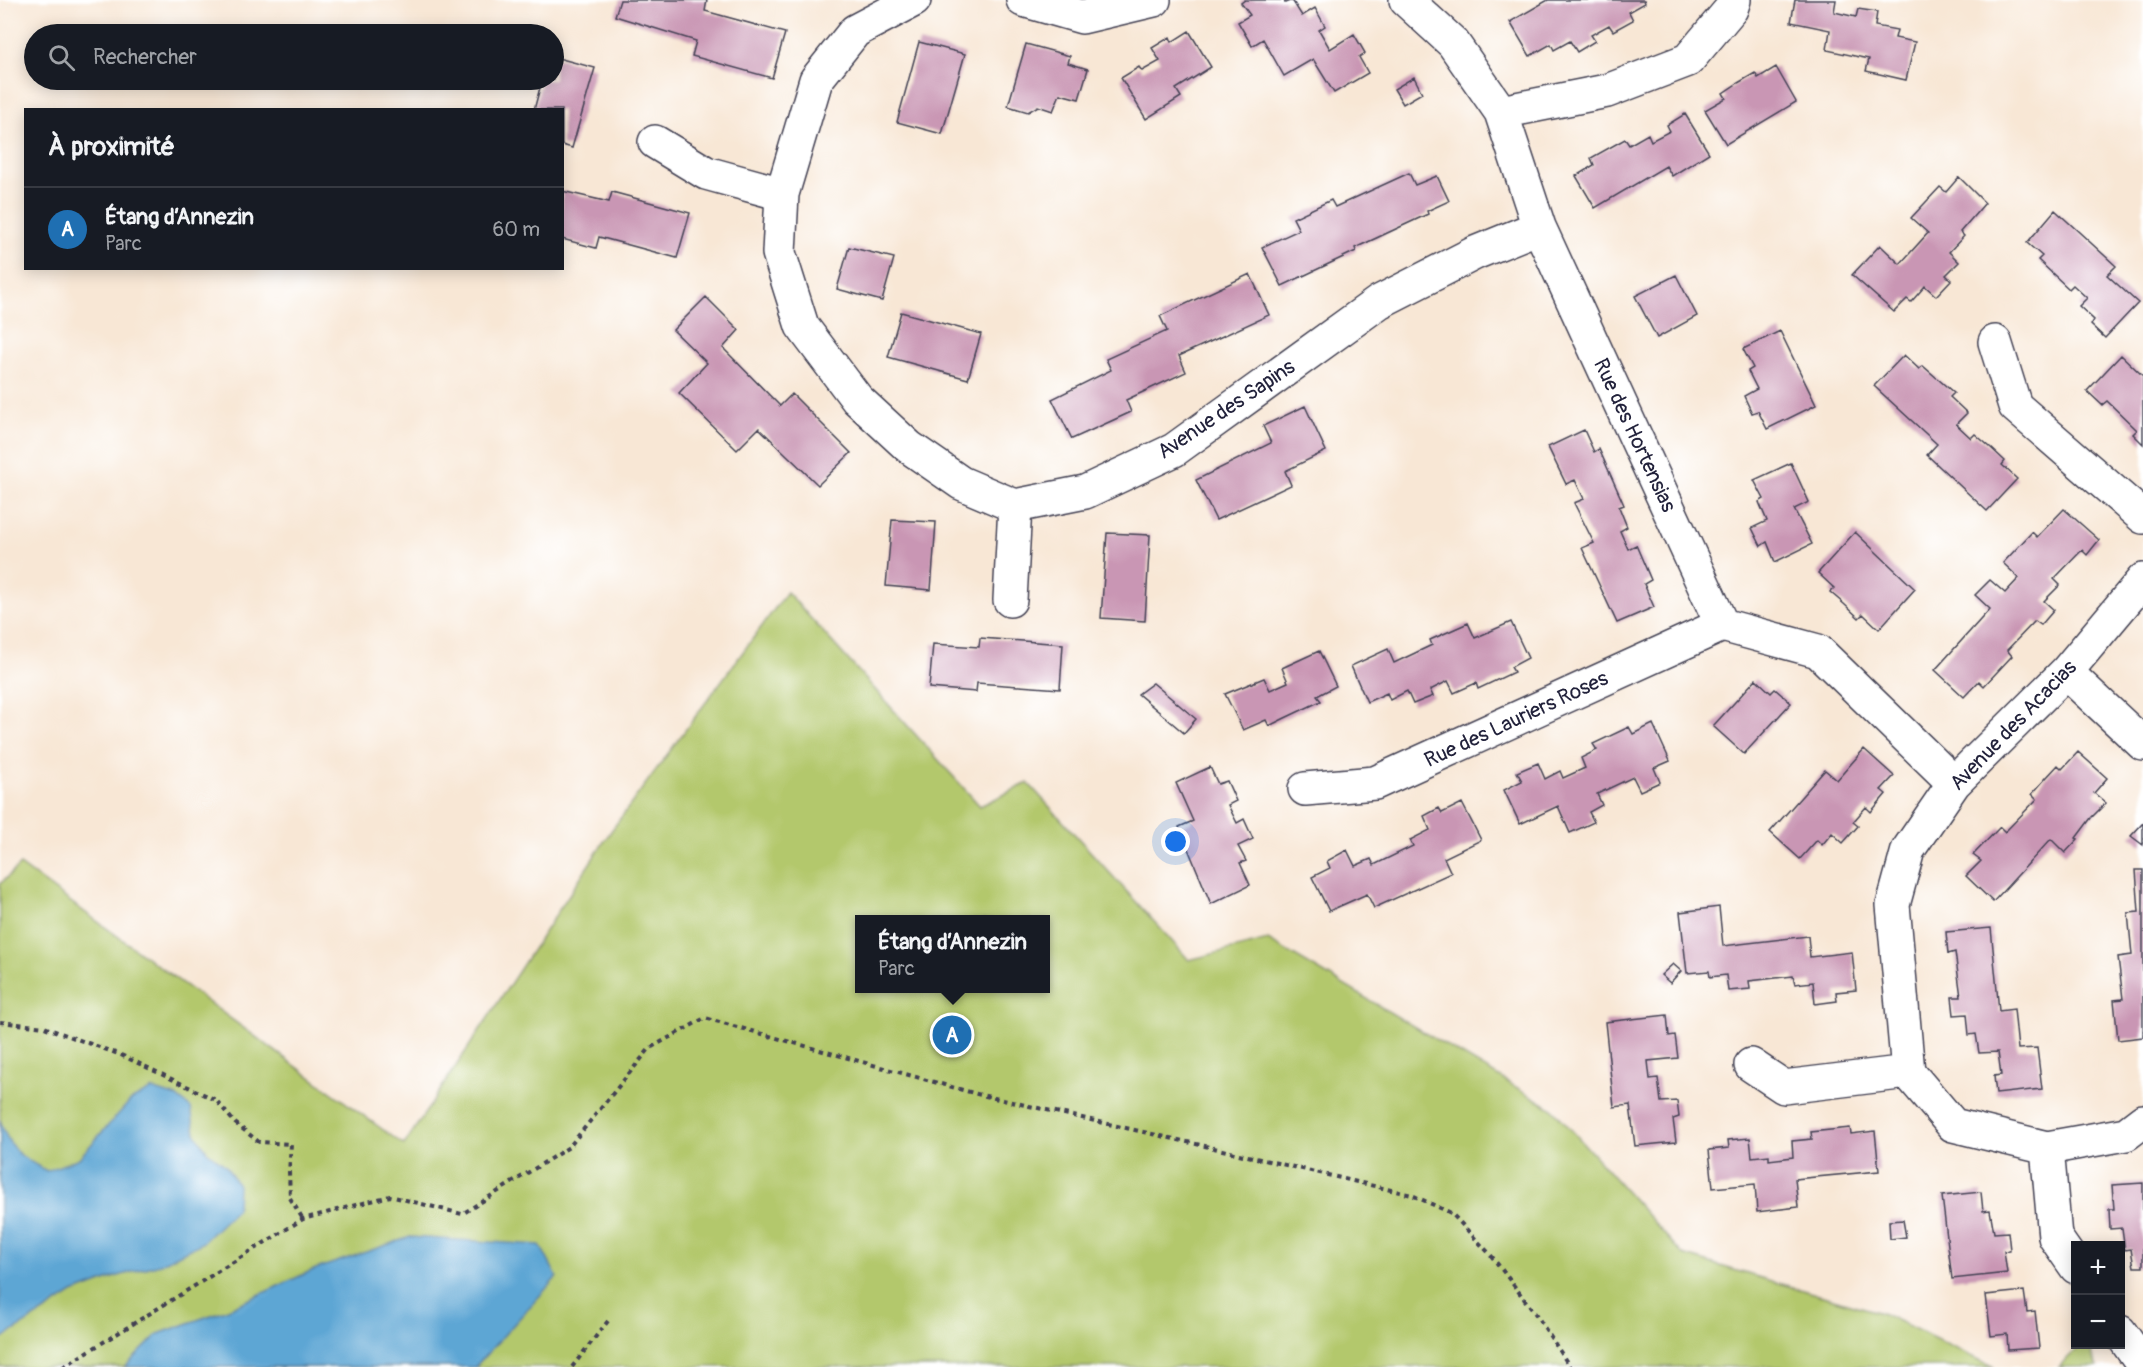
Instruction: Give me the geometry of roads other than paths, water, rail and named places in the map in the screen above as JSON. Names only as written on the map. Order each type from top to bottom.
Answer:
[{"type":"street","points":[[914,0],[855,31],[816,80],[782,194],[779,253],[802,326],[857,399],[909,447],[961,483],[1015,506],[1010,600]]},
{"type":"street","points":[[1023,0],[1082,17],[1154,0]]},
{"type":"street","name":"Rue des Hortensias","points":[[1406,0],[1453,43],[1501,112],[1539,227],[1722,625]]},
{"type":"street","points":[[1501,112],[1607,91],[1688,60],[1731,9],[1734,0]]},
{"type":"street","points":[[655,142],[706,173],[782,194]]},
{"type":"street","name":"Avenue des Sapins","points":[[1015,506],[1085,492],[1174,450],[1379,302],[1475,253],[1539,227]]},
{"type":"street","points":[[1995,342],[2015,406],[2143,517]]},
{"type":"street","name":"Avenue des Acacias","points":[[1908,1072],[1893,905],[1908,850],[1954,783],[2066,672],[2143,580]]},
{"type":"street","points":[[1722,625],[1818,651],[1954,783]]},
{"type":"street","name":"Rue des Lauriers Roses","points":[[1305,789],[1376,783],[1722,625]]},
{"type":"street","points":[[2066,672],[2143,744]]},
{"type":"street","points":[[1751,1065],[1784,1087],[1908,1072],[1953,1125],[2047,1148],[2126,1134],[2143,1121]]},
{"type":"street","points":[[2047,1148],[2055,1238],[2071,1260]]},
{"type":"street","points":[[2125,1338],[2143,1365]]},
{"type":"water","points":[[152,1089],[177,1097],[191,1108],[195,1133],[207,1151],[226,1166],[238,1185],[237,1209],[202,1243],[160,1264],[115,1277],[73,1293],[0,1340],[0,1120],[8,1139],[17,1152],[47,1171],[79,1158],[130,1101]]},
{"type":"water","points":[[410,1237],[540,1245],[557,1277],[475,1367],[125,1367],[158,1334],[228,1309],[313,1270]]},
{"type":"place","name":"Étang d’Annezin","points":[[952,1035]]}]
